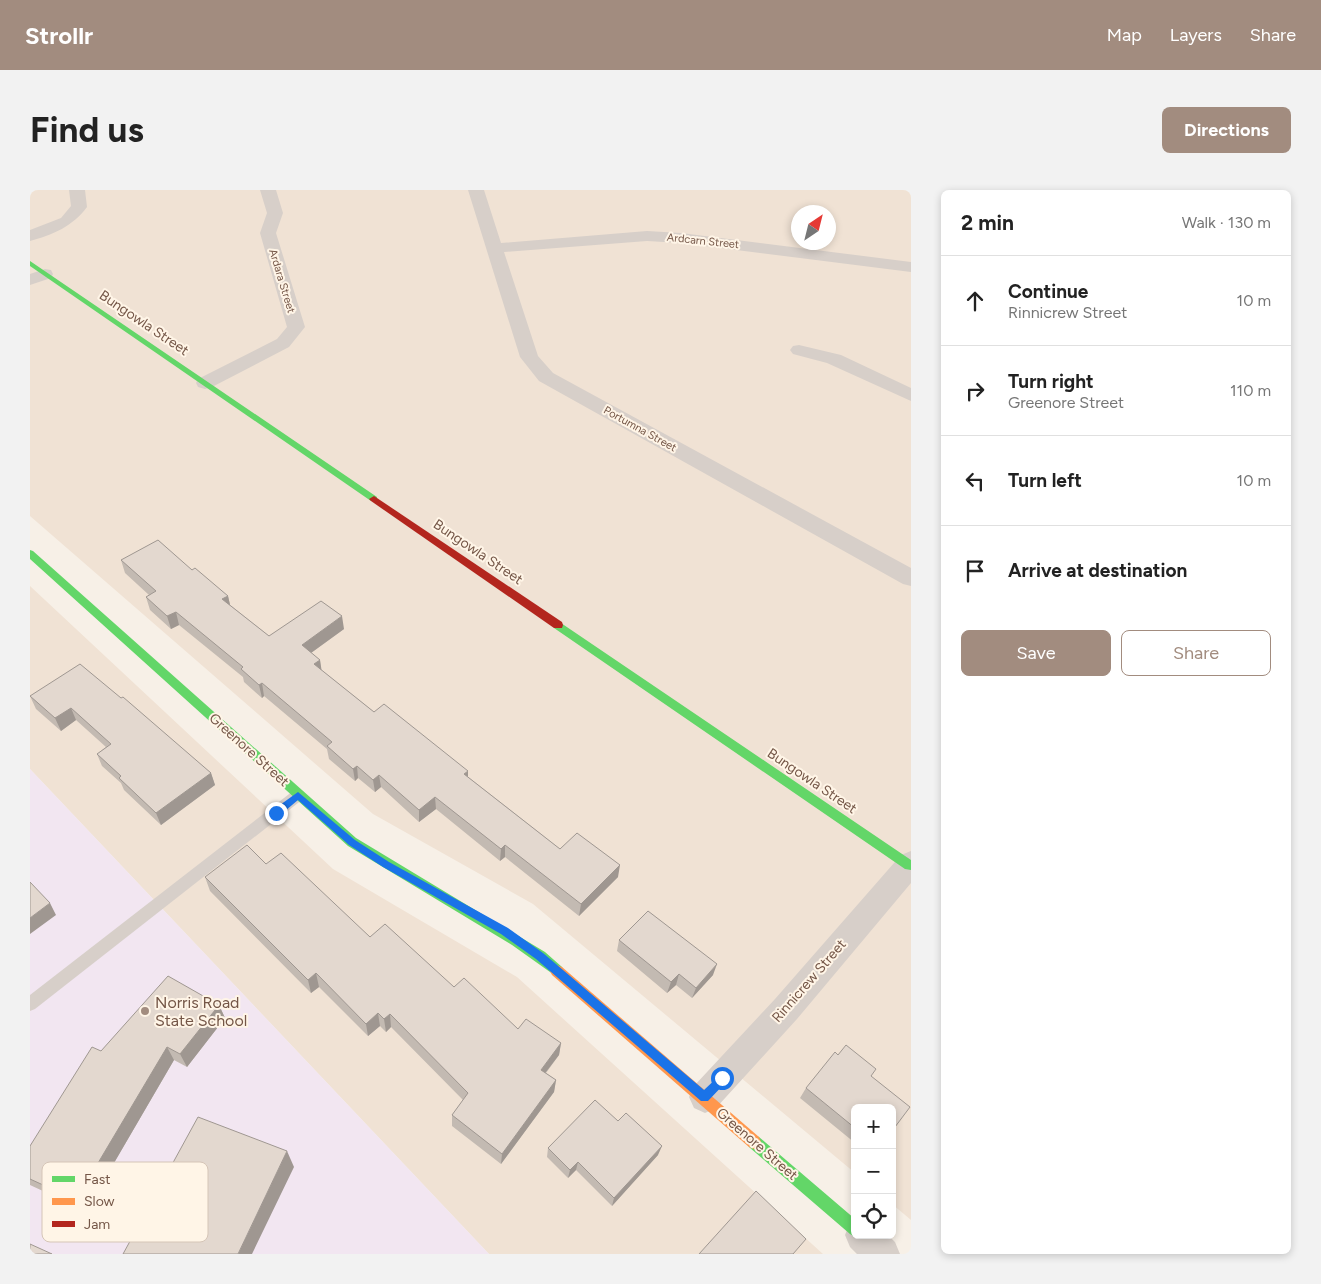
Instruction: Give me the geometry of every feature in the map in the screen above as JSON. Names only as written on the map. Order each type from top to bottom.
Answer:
[{"type":"street","points":[[30,236],[66,221],[79,207],[77,190]]},
{"type":"street","name":"Ardara Street","points":[[205,383],[283,343],[296,327],[268,234],[275,213],[268,190]]},
{"type":"street","name":"Portumna Street","points":[[476,190],[529,357],[546,377],[911,578]]},
{"type":"street","name":"Ardcarn Street","points":[[494,248],[656,236],[911,267]]},
{"type":"street","name":"Bungowla Street","points":[[30,263],[38,277],[205,383],[910,864]]},
{"type":"street","points":[[799,350],[834,359],[911,395]]},
{"type":"street","name":"Greenore Street","points":[[30,553],[352,842],[372,856],[505,931],[540,956],[851,1225]]},
{"type":"street","name":"Rinnicrew Street","points":[[705,1097],[786,1009],[910,864]]},
{"type":"street","points":[[866,1239],[883,1254]]},
{"type":"lane","points":[[30,1004],[298,795]]},
{"type":"shaded area","points":[[30,190],[911,190],[911,1220],[896,1207],[896,1104],[851,1104],[851,1170],[533,904],[373,814],[30,516]]},
{"type":"shaded area","points":[[30,586],[333,869],[517,977],[823,1254],[489,1254],[30,769]]},
{"type":"shaded area","name":"Norris Road State School","points":[[30,769],[489,1254],[30,1254]]},
{"type":"building","points":[[158,540],[192,570],[195,568],[228,596],[222,599],[269,636],[321,601],[342,616],[302,645],[320,660],[314,664],[374,712],[384,704],[468,771],[464,774],[560,849],[577,833],[620,865],[581,904],[505,845],[501,849],[435,797],[419,810],[379,775],[373,780],[357,766],[353,769],[327,746],[332,742],[262,683],[259,685],[241,669],[243,667],[176,612],[167,616],[146,597],[156,591],[121,560]]},
{"type":"building","points":[[80,664],[121,698],[123,697],[211,773],[156,813],[97,754],[111,744],[71,708],[55,718],[30,696]]},
{"type":"building","points":[[247,845],[266,864],[281,853],[370,937],[385,924],[454,987],[464,978],[518,1029],[526,1019],[561,1043],[541,1070],[556,1080],[502,1154],[452,1115],[468,1093],[390,1014],[384,1019],[378,1013],[366,1024],[316,973],[308,980],[205,877]]},
{"type":"building","points":[[30,882],[50,903],[30,918]]},
{"type":"building","points":[[648,911],[717,964],[696,988],[679,974],[671,982],[619,940]]},
{"type":"building","points":[[168,976],[219,1005],[180,1054],[167,1047],[99,1162],[42,1162],[42,1184],[30,1179],[30,1146],[92,1047],[101,1051]]},
{"type":"building","points":[[846,1045],[876,1069],[871,1076],[910,1107],[896,1126],[896,1104],[851,1104],[851,1125],[806,1088],[835,1052],[838,1055]]},
{"type":"building","points":[[595,1100],[618,1121],[626,1113],[662,1146],[614,1198],[578,1162],[570,1170],[548,1148]]},
{"type":"building","points":[[198,1117],[287,1151],[238,1254],[123,1254],[130,1242],[208,1242],[208,1162],[173,1162]]},
{"type":"building","points":[[756,1191],[806,1239],[793,1254],[699,1254]]},
{"type":"building","points":[[30,1244],[52,1254],[30,1254]]},
{"type":"traffic: fast","points":[[30,263],[374,499]]},
{"type":"traffic: fast","points":[[30,553],[352,842],[517,941],[540,956],[557,971]]},
{"type":"traffic: fast","points":[[558,625],[909,865]]},
{"type":"traffic: fast","points":[[754,1142],[851,1226]]},
{"type":"traffic: slow","points":[[557,971],[754,1142]]},
{"type":"traffic: jam","points":[[374,499],[558,625]]},
{"type":"place","name":"Norris Road State School","points":[[145,1011]]},
{"type":"route","points":[[276,813],[298,795],[352,842],[386,865],[505,931],[540,956],[705,1097],[722,1078]]}]
